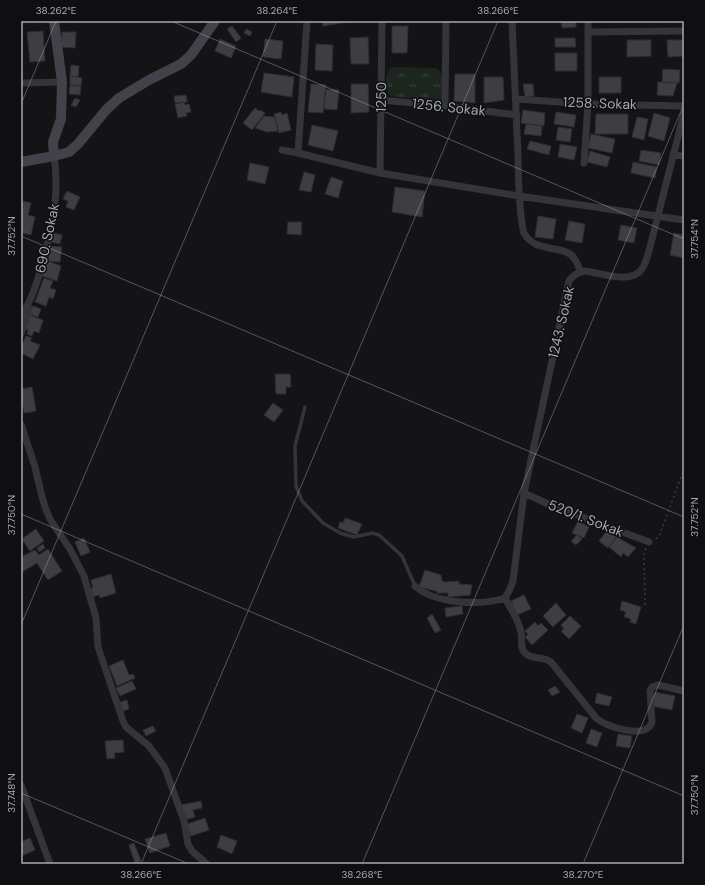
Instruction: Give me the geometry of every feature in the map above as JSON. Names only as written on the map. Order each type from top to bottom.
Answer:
[{"type":"street","points":[[54,21],[62,82],[61,119],[53,142],[54,156]]},
{"type":"street","points":[[298,153],[308,21]]},
{"type":"street","name":"1250","points":[[380,173],[382,21]]},
{"type":"street","points":[[446,21],[446,106]]},
{"type":"street","points":[[512,21],[517,115],[519,196],[523,231],[531,241],[544,248],[569,253],[574,258],[580,272]]},
{"type":"street","points":[[584,163],[588,104],[588,21]]},
{"type":"street","points":[[21,162],[70,152],[106,110],[119,98],[149,80],[181,64],[195,50],[215,22]]},
{"type":"street","points":[[588,32],[684,31]]},
{"type":"street","points":[[21,83],[62,82]]},
{"type":"street","name":"1258. Sokak","points":[[516,99],[588,104],[684,106]]},
{"type":"street","name":"1256. Sokak","points":[[381,100],[517,115]]},
{"type":"street","name":"1243. Sokak","points":[[505,598],[513,581],[524,493],[567,286],[572,277],[580,272],[590,272],[624,278],[630,277],[639,272],[642,268],[649,251],[684,114]]},
{"type":"street","points":[[282,150],[380,173],[519,196],[684,220]]},
{"type":"street","points":[[673,155],[684,156]]},
{"type":"street","name":"690. Sokak","points":[[21,316],[35,288],[50,238],[57,186],[54,156]]},
{"type":"street","points":[[21,334],[35,288]]},
{"type":"street","points":[[21,424],[35,467],[46,510],[51,521],[70,549],[84,576],[96,618],[98,647],[123,721],[126,727],[149,746],[165,768],[184,821],[188,844],[192,851],[207,864]]},
{"type":"street","name":"520/1. Sokak","points":[[524,493],[548,504],[649,542]]},
{"type":"street","points":[[415,586],[429,594],[449,601],[492,601],[505,598],[520,626],[522,647],[525,653],[551,662],[596,718],[604,724],[632,730],[646,730],[650,727],[652,722],[650,691],[652,687],[658,685],[684,691]]},
{"type":"street","points":[[21,785],[50,864]]},
{"type":"lane","points":[[305,407],[295,446],[296,486],[302,501],[323,523],[340,533],[354,537],[372,533],[379,535],[402,556],[415,586]]},
{"type":"path","points":[[645,605],[644,555],[646,547],[649,542],[660,534],[684,469]]},
{"type":"green space","points":[[392,67],[436,68],[441,74],[442,78],[442,99],[438,101],[390,96],[387,90],[386,81],[389,69]]},
{"type":"building","points":[[322,21],[348,21],[348,22],[323,26]]},
{"type":"building","points":[[561,21],[576,21],[576,27],[562,28]]},
{"type":"building","points":[[232,26],[241,38],[236,42],[227,29]]},
{"type":"building","points":[[392,26],[408,26],[407,53],[392,53]]},
{"type":"building","points":[[246,29],[252,32],[250,36],[244,33]]},
{"type":"building","points":[[43,31],[45,61],[30,62],[27,32]]},
{"type":"building","points":[[62,32],[76,32],[75,48],[61,47]]},
{"type":"building","points":[[368,37],[369,64],[351,64],[350,38]]},
{"type":"building","points":[[555,38],[575,38],[576,47],[555,47]]},
{"type":"building","points":[[220,39],[236,46],[231,58],[215,51]]},
{"type":"building","points":[[265,39],[283,41],[281,59],[263,57]]},
{"type":"building","points":[[627,40],[651,40],[651,56],[627,57]]},
{"type":"building","points":[[667,40],[684,40],[684,56],[668,57]]},
{"type":"building","points":[[316,44],[333,45],[332,71],[315,70]]},
{"type":"building","points":[[555,53],[577,53],[577,71],[555,71]]},
{"type":"building","points":[[71,65],[79,66],[78,77],[70,76]]},
{"type":"building","points":[[663,69],[680,70],[679,83],[662,82]]},
{"type":"building","points":[[264,73],[294,77],[292,97],[261,92]]},
{"type":"building","points":[[455,74],[475,74],[475,103],[454,101]]},
{"type":"building","points":[[70,76],[82,78],[81,86],[70,85]]},
{"type":"building","points":[[484,77],[503,77],[504,100],[484,103]]},
{"type":"building","points":[[599,77],[621,77],[621,93],[599,93]]},
{"type":"building","points":[[658,82],[677,83],[673,96],[657,95]]},
{"type":"building","points":[[311,84],[326,85],[323,113],[308,112]]},
{"type":"building","points":[[351,84],[368,84],[369,112],[351,113]]},
{"type":"building","points":[[523,84],[533,84],[534,96],[525,97]]},
{"type":"building","points":[[70,85],[81,86],[80,95],[69,94]]},
{"type":"building","points":[[326,89],[339,90],[337,110],[324,109]]},
{"type":"building","points":[[186,95],[187,102],[175,103],[174,96]]},
{"type":"building","points":[[75,98],[80,100],[76,107],[71,105]]},
{"type":"building","points":[[184,102],[185,105],[189,104],[191,112],[186,113],[187,116],[178,118],[175,104]]},
{"type":"building","points":[[255,108],[265,113],[252,130],[243,123]]},
{"type":"building","points":[[523,110],[545,113],[544,126],[521,123]]},
{"type":"building","points":[[281,112],[282,115],[287,113],[291,130],[279,133],[274,114]]},
{"type":"building","points":[[556,112],[576,115],[574,127],[554,124]]},
{"type":"building","points":[[654,113],[670,118],[664,141],[648,136]]},
{"type":"building","points":[[596,114],[628,114],[628,134],[595,134]]},
{"type":"building","points":[[264,116],[275,117],[278,131],[267,132],[255,128]]},
{"type":"building","points":[[637,117],[648,119],[644,140],[632,137]]},
{"type":"building","points":[[526,124],[542,126],[541,136],[524,134]]},
{"type":"building","points":[[312,125],[338,131],[333,151],[308,145]]},
{"type":"building","points":[[558,127],[572,129],[570,142],[556,140]]},
{"type":"building","points":[[591,134],[615,139],[612,153],[588,148]]},
{"type":"building","points":[[530,141],[551,146],[549,155],[527,149]]},
{"type":"building","points":[[560,144],[577,147],[574,160],[558,157]]},
{"type":"building","points":[[641,150],[661,153],[659,165],[639,161]]},
{"type":"building","points":[[590,151],[610,157],[607,167],[587,162]]},
{"type":"building","points":[[633,162],[657,167],[655,178],[631,173]]},
{"type":"building","points":[[250,163],[269,167],[265,184],[247,180]]},
{"type":"building","points":[[304,172],[315,175],[311,192],[299,190]]},
{"type":"building","points":[[331,177],[343,181],[338,198],[325,194]]},
{"type":"building","points":[[395,187],[425,191],[422,217],[392,212]]},
{"type":"building","points":[[67,191],[80,197],[74,210],[66,207],[68,201],[63,199]]},
{"type":"building","points":[[23,201],[31,203],[28,215],[35,217],[31,235],[21,233],[21,210]]},
{"type":"building","points":[[538,216],[556,219],[553,239],[535,237]]},
{"type":"building","points":[[569,221],[585,224],[582,243],[565,240]]},
{"type":"building","points":[[288,222],[302,222],[301,235],[287,234]]},
{"type":"building","points":[[621,225],[637,228],[634,243],[618,240]]},
{"type":"building","points":[[53,233],[62,235],[60,244],[51,242]]},
{"type":"building","points":[[674,233],[684,235],[684,258],[670,255]]},
{"type":"building","points":[[50,246],[62,247],[60,262],[48,261]]},
{"type":"building","points":[[48,261],[61,266],[57,281],[42,276]]},
{"type":"building","points":[[44,278],[53,281],[50,288],[56,290],[53,299],[49,297],[46,306],[35,302]]},
{"type":"building","points":[[33,306],[41,309],[38,317],[30,314]]},
{"type":"building","points":[[30,315],[43,320],[39,333],[34,331],[32,336],[27,334],[28,330],[25,329]]},
{"type":"building","points":[[26,336],[32,338],[30,341],[40,345],[33,359],[21,353],[21,347]]},
{"type":"building","points":[[275,374],[290,374],[291,387],[286,387],[286,394],[276,394]]},
{"type":"building","points":[[32,387],[36,411],[24,413],[21,389]]},
{"type":"building","points":[[273,403],[283,410],[274,422],[264,415]]},
{"type":"building","points":[[345,518],[362,524],[357,535],[338,528],[340,522],[343,523]]},
{"type":"building","points":[[578,521],[589,527],[584,538],[572,533]]},
{"type":"building","points":[[609,528],[618,535],[608,548],[599,541]]},
{"type":"building","points":[[36,529],[44,541],[30,551],[22,539]]},
{"type":"building","points":[[577,535],[582,539],[576,545],[571,541]]},
{"type":"building","points":[[617,537],[636,548],[628,557],[623,553],[621,557],[609,547]]},
{"type":"building","points":[[84,538],[90,552],[81,556],[75,542]]},
{"type":"building","points":[[43,544],[45,548],[39,552],[37,548]]},
{"type":"building","points":[[48,549],[62,571],[48,580],[37,563],[22,572],[21,557],[35,550],[39,555]]},
{"type":"building","points":[[425,570],[441,575],[442,581],[445,582],[459,581],[459,584],[472,585],[470,595],[448,597],[448,593],[437,593],[436,591],[419,587]]},
{"type":"building","points":[[111,574],[116,593],[100,598],[99,595],[93,597],[91,580]]},
{"type":"building","points":[[524,595],[531,609],[517,615],[511,601]]},
{"type":"building","points":[[622,601],[641,607],[636,624],[630,622],[631,619],[624,617],[626,612],[620,610]]},
{"type":"building","points":[[556,603],[566,615],[553,627],[543,616]]},
{"type":"building","points":[[462,606],[463,614],[446,617],[445,608]]},
{"type":"building","points":[[432,614],[441,630],[435,633],[427,618]]},
{"type":"building","points":[[570,616],[581,626],[569,639],[561,631],[564,629],[561,625]]},
{"type":"building","points":[[535,622],[538,626],[541,623],[548,630],[532,645],[525,637],[528,634],[525,631]]},
{"type":"building","points":[[123,660],[129,675],[133,674],[135,678],[117,686],[109,666]]},
{"type":"building","points":[[132,681],[136,689],[120,696],[116,688]]},
{"type":"building","points":[[555,686],[560,692],[552,696],[548,690]]},
{"type":"building","points":[[655,692],[675,696],[672,710],[652,706]]},
{"type":"building","points":[[597,693],[612,697],[609,706],[595,703]]},
{"type":"building","points":[[127,700],[129,709],[123,711],[120,702]]},
{"type":"building","points":[[577,714],[588,718],[582,733],[571,728]]},
{"type":"building","points":[[153,726],[156,731],[146,736],[143,730]]},
{"type":"building","points":[[591,729],[602,733],[597,747],[586,743]]},
{"type":"building","points":[[618,734],[632,736],[630,748],[616,746]]},
{"type":"building","points":[[123,740],[124,752],[114,753],[115,758],[107,759],[105,741]]},
{"type":"building","points":[[201,801],[202,808],[193,810],[195,817],[184,820],[181,805]]},
{"type":"building","points":[[205,818],[209,830],[191,836],[187,824]]},
{"type":"building","points":[[166,833],[170,846],[150,853],[145,839]]},
{"type":"building","points":[[221,835],[237,841],[232,854],[217,847]]},
{"type":"building","points":[[30,838],[35,850],[21,856],[21,842]]},
{"type":"building","points":[[134,843],[141,861],[135,863],[129,845]]}]
